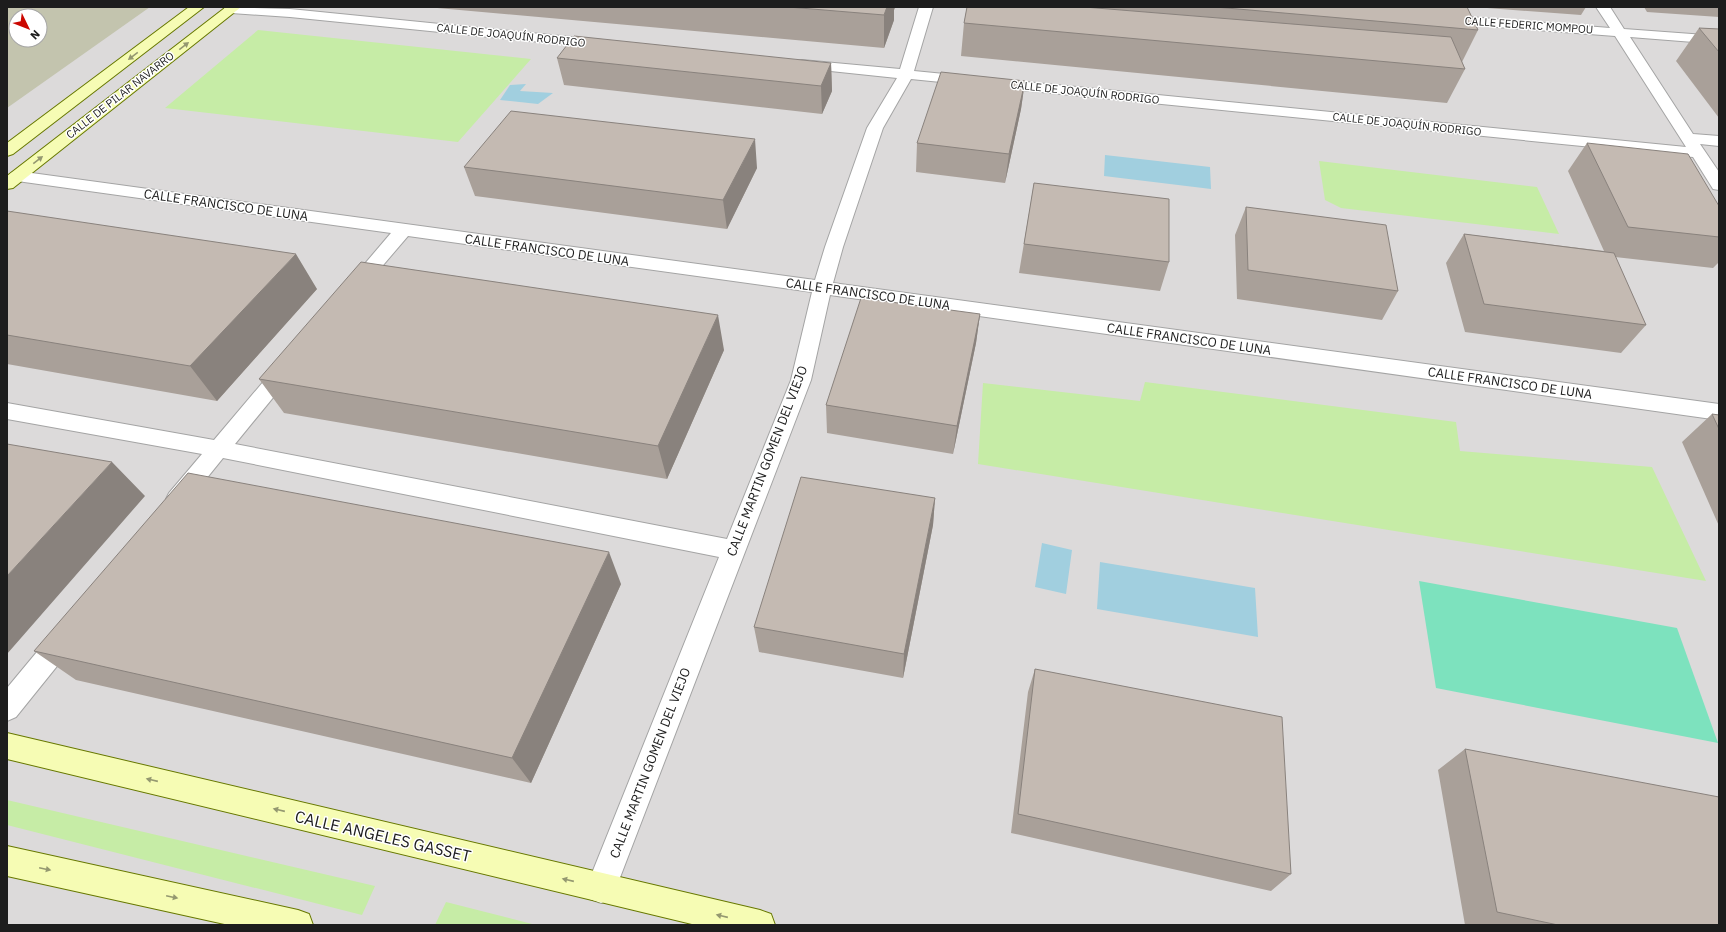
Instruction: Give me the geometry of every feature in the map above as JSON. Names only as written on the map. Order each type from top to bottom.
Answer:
[{"type":"street","name":"CALLE DE PILAR NAVARRO","points":[[7,151],[197,7]]},
{"type":"street","name":"CALLE MARTIN GOMEN DEL VIEJO","points":[[601,888],[801,380],[822,288],[834,247],[875,128],[906,75],[926,7]]},
{"type":"street","points":[[1603,7],[1719,185]]},
{"type":"street","name":"CALLE DE PILAR NAVARRO","points":[[12,180],[233,8]]},
{"type":"street","name":"CALLE DE JOAQUÍN RODRIGO","points":[[233,8],[614,45]]},
{"type":"street","name":"CALLE FEDERIC MOMPOU","points":[[1432,18],[1719,40]]},
{"type":"street","name":"CALLE DE JOAQUÍN RODRIGO","points":[[788,63],[1699,153]]},
{"type":"street","points":[[1688,138],[1719,141]]},
{"type":"street","name":"CALLE FRANCISCO DE LUNA","points":[[12,180],[403,230],[1719,412]]},
{"type":"street","points":[[341,303],[403,230]]},
{"type":"street","points":[[163,517],[300,352]]},
{"type":"street","points":[[7,411],[218,449],[734,550]]},
{"type":"street","points":[[7,708],[77,622]]},
{"type":"street","name":"CALLE ANGELES GASSET","points":[[7,746],[760,925]]},
{"type":"street","points":[[7,861],[298,925]]},
{"type":"shaded area","points":[[7,7],[1719,7],[1719,925],[7,925]]},
{"type":"shaded area","points":[[7,7],[150,7],[7,108]]},
{"type":"green space","points":[[258,30],[531,59],[458,142],[165,108]]},
{"type":"green space","points":[[1319,161],[1537,187],[1559,234],[1341,208],[1325,200]]},
{"type":"green space","points":[[1145,382],[1456,422],[1460,451],[1652,467],[1706,581],[978,464],[983,383],[1140,401]]},
{"type":"green space","points":[[1419,581],[1677,628],[1718,743],[1436,688]]},
{"type":"green space","points":[[7,800],[375,886],[362,915],[7,825]]},
{"type":"green space","points":[[446,902],[536,925],[435,925]]},
{"type":"water","points":[[526,84],[520,91],[553,93],[538,104],[500,100],[510,85]]},
{"type":"water","points":[[1105,155],[1210,167],[1211,189],[1104,176]]},
{"type":"water","points":[[1042,543],[1072,550],[1066,594],[1035,587]]},
{"type":"water","points":[[1100,562],[1255,588],[1258,637],[1097,609]]},
{"type":"building","points":[[788,7],[887,7],[884,15]]},
{"type":"building","points":[[967,7],[1084,7],[1451,37],[1465,69],[964,23]]},
{"type":"building","points":[[1215,7],[1467,7],[1478,30]]},
{"type":"building","points":[[1699,28],[1719,29],[1719,52]]},
{"type":"building","points":[[574,36],[831,63],[821,86],[557,58]]},
{"type":"building","points":[[941,72],[1025,81],[1009,154],[917,143]]},
{"type":"building","points":[[511,111],[755,139],[723,200],[464,167]]},
{"type":"building","points":[[1587,143],[1688,154],[1719,206],[1719,237],[1628,227]]},
{"type":"building","points":[[1034,183],[1169,199],[1169,262],[1024,244]]},
{"type":"building","points":[[1246,207],[1386,225],[1398,291],[1248,270]]},
{"type":"building","points":[[7,211],[296,254],[190,366],[7,335]]},
{"type":"building","points":[[1464,234],[1614,253],[1646,325],[1484,304]]},
{"type":"building","points":[[361,262],[718,315],[658,446],[259,379]]},
{"type":"building","points":[[861,298],[980,314],[957,426],[826,405]]},
{"type":"building","points":[[1712,414],[1719,415],[1719,429]]},
{"type":"building","points":[[7,444],[112,462],[7,576]]},
{"type":"building","points":[[188,473],[609,552],[512,758],[34,651]]},
{"type":"building","points":[[801,477],[935,498],[904,654],[754,627]]},
{"type":"building","points":[[1035,669],[1282,717],[1291,874],[1018,814]]},
{"type":"building","points":[[1465,749],[1719,797],[1719,925],[1558,925],[1497,912]]}]
